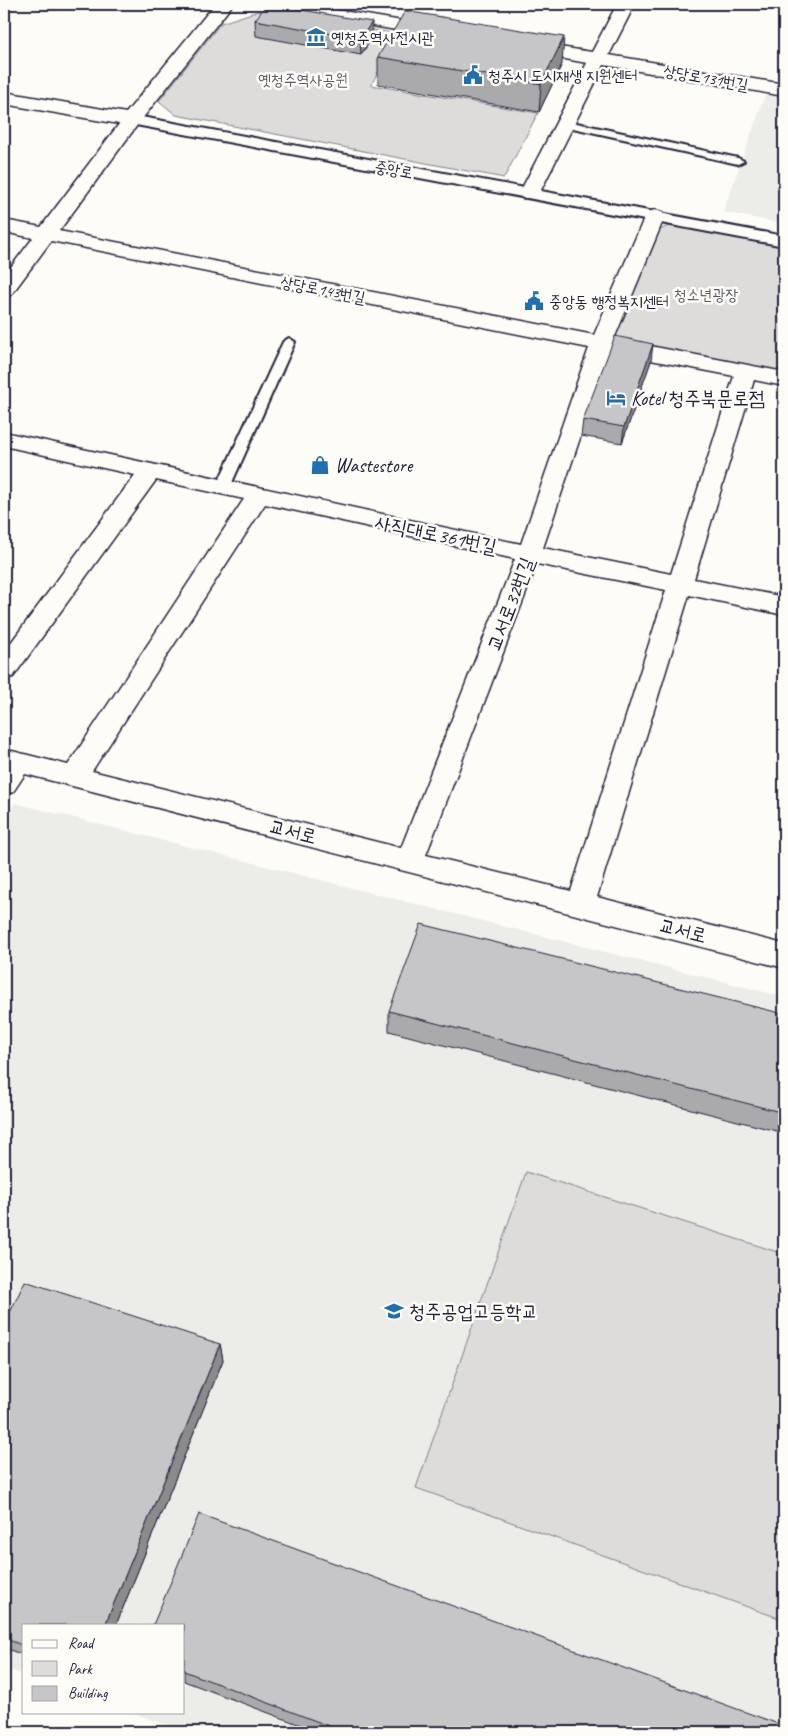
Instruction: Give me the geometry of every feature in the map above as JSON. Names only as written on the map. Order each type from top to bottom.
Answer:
[{"type":"street","points":[[4,290],[131,120],[224,4]]},
{"type":"street","points":[[271,4],[445,33]]},
{"type":"street","points":[[529,194],[563,123],[626,4]]},
{"type":"street","name":"상당로131번길","points":[[512,44],[784,90]]},
{"type":"street","name":"중앙로","points":[[4,98],[784,240]]},
{"type":"street","name":"교서로32번길","points":[[410,861],[529,554],[601,344],[655,216]]},
{"type":"street","name":"상당로143번길","points":[[4,226],[601,344]]},
{"type":"street","points":[[601,344],[784,379]]},
{"type":"street","points":[[581,904],[746,372]]},
{"type":"street","name":"사직대로361번길","points":[[4,438],[529,554],[784,606]]},
{"type":"street","points":[[4,670],[150,471]]},
{"type":"street","points":[[74,777],[260,495]]},
{"type":"street","points":[[4,785],[11,761]]},
{"type":"street","name":"교서로","points":[[11,761],[581,904],[783,949]]},
{"type":"lane","points":[[563,123],[738,161]]},
{"type":"lane","points":[[222,487],[289,342]]},
{"type":"shaded area","points":[[766,93],[784,96],[784,224],[723,212]]},
{"type":"shaded area","name":"청주공업고등학교","points":[[15,803],[784,997],[784,1732],[187,1732],[136,1714],[185,1714],[185,1624],[22,1624],[22,1674],[4,1668],[4,821]]},
{"type":"green space","name":"옛청주역사공원","points":[[258,11],[399,34],[371,85],[538,113],[504,178],[176,115],[159,101],[221,23]]},
{"type":"green space","name":"청소년광장","points":[[674,223],[784,242],[784,374],[610,341],[656,232]]},
{"type":"green space","points":[[526,1172],[784,1254],[784,1620],[416,1488]]},
{"type":"building","points":[[267,4],[372,22],[360,39],[255,20]]},
{"type":"building","points":[[405,11],[564,37],[541,84],[378,57]]},
{"type":"building","name":"Kotel 청주북문로점","points":[[615,336],[653,344],[624,427],[583,420]]},
{"type":"building","points":[[421,924],[784,1014],[784,1113],[389,1011]]},
{"type":"building","points":[[25,1281],[220,1344],[105,1624],[22,1624],[22,1645],[4,1638],[4,1325]]},
{"type":"building","points":[[199,1514],[784,1726],[784,1732],[345,1732],[185,1671],[185,1624],[153,1624]]},
{"type":"place","name":"옛청주역사전시관","points":[[316,37]]},
{"type":"place","name":"청주시 도시재생 지원센터","points":[[473,75]]},
{"type":"place","name":"중앙동 행정복지센터","points":[[534,301]]},
{"type":"place","name":"Kotel 청주북문로점","points":[[616,398]]},
{"type":"place","name":"Wastestore","points":[[320,465]]},
{"type":"place","name":"청주공업고등학교","points":[[394,1311]]}]
